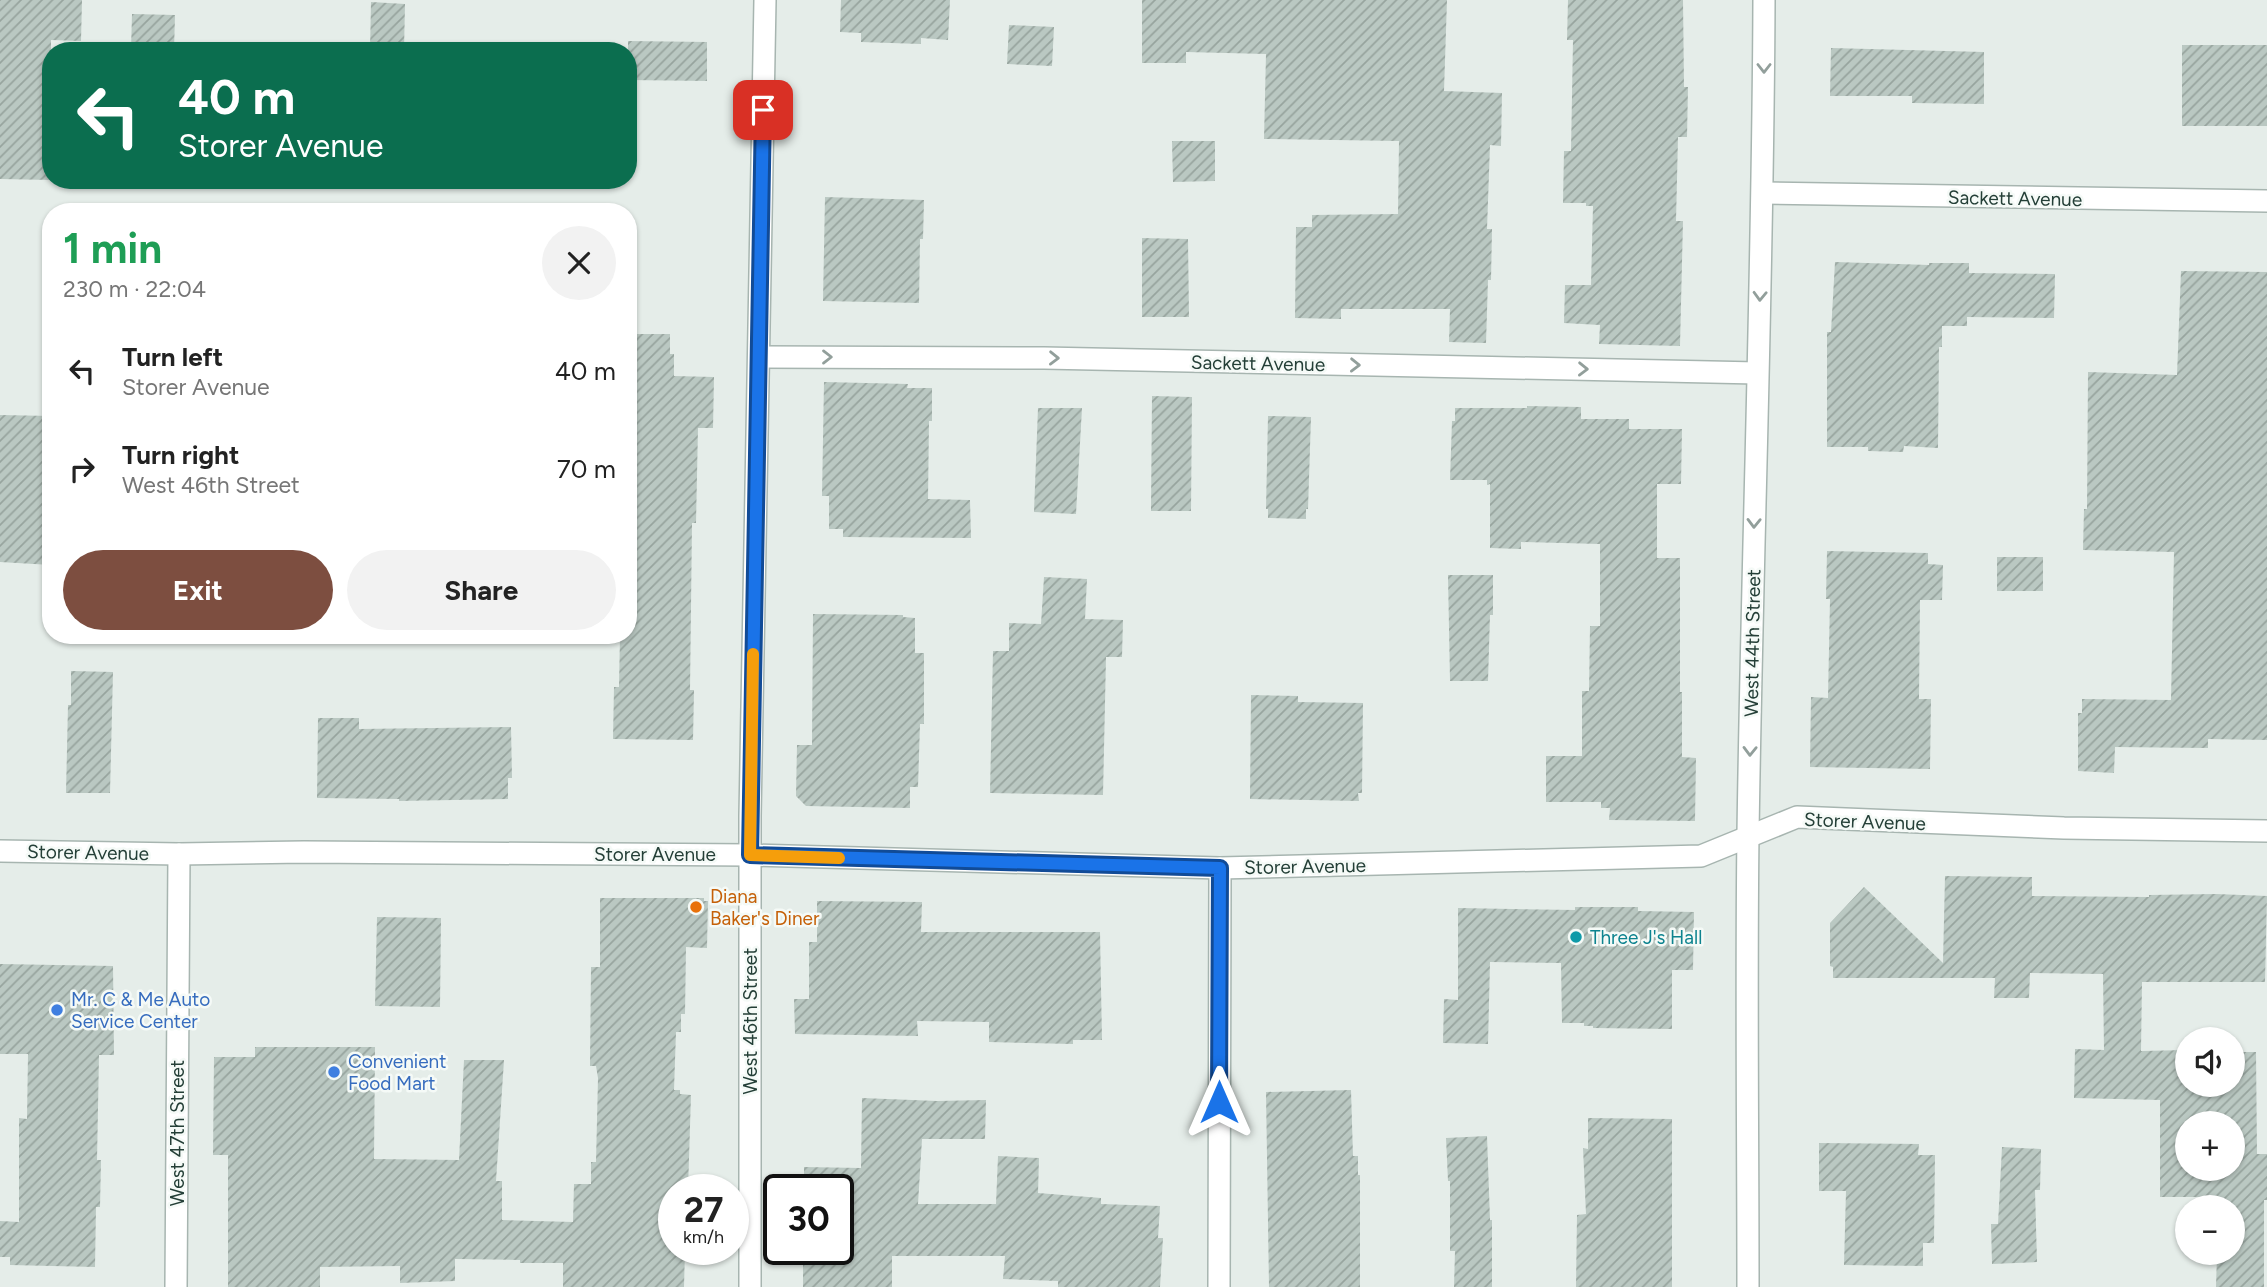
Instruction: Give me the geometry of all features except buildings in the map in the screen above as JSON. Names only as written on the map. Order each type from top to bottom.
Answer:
[{"type":"street","name":"West 46th Street","points":[[750,1287],[750,855],[765,0]]},
{"type":"street","name":"West 44th Street","points":[[1748,1287],[1748,837],[1763,193],[1764,0]]},
{"type":"street","name":"Sackett Avenue","points":[[1763,193],[2267,201]]},
{"type":"street","name":"Sackett Avenue","points":[[759,357],[1058,358],[1757,373]]},
{"type":"street","name":"Storer Avenue","points":[[0,851],[750,855],[1220,868],[1701,856],[1797,817],[2064,828],[2267,831]]},
{"type":"street","name":"West 47th Street","points":[[176,1287],[179,854]]},
{"type":"street","points":[[1219,1287],[1220,868]]},
{"type":"slow traffic","points":[[753,654],[750,855],[839,858]]},
{"type":"place","name":"Diana Baker's Diner","points":[[696,907]]},
{"type":"place","name":"Three J's Hall","points":[[1576,937]]},
{"type":"place","name":"Mr. C & Me Auto Service Center","points":[[57,1010]]},
{"type":"place","name":"Convenient Food Mart","points":[[334,1072]]},
{"type":"route","points":[[763,110],[750,855],[1220,868],[1219,1102]]}]
